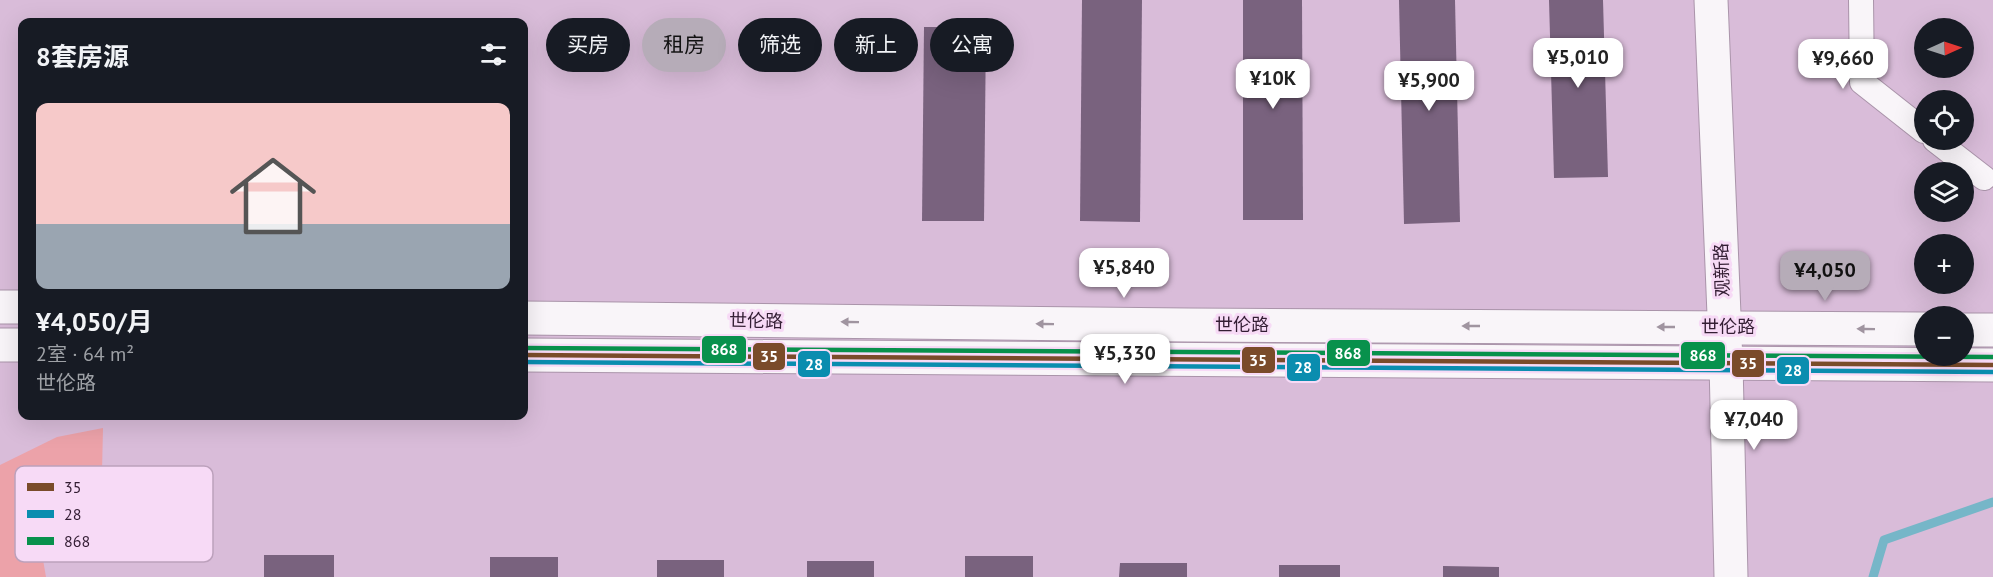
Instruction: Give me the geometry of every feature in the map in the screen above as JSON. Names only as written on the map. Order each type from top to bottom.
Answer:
[{"type":"main road","name":"观新路","points":[[1711,0],[1725,327],[1731,577]]},
{"type":"main road","points":[[0,307],[18,307]]},
{"type":"main road","name":"世伦路","points":[[528,318],[1164,325],[1914,329]]},
{"type":"main road","points":[[1974,330],[1993,330]]},
{"type":"main road","points":[[0,345],[18,345]]},
{"type":"main road","name":"世伦路","points":[[528,355],[1993,365]]},
{"type":"street","points":[[1861,0],[1862,82],[1914,123]]},
{"type":"street","points":[[1948,150],[1984,178]]},
{"type":"shaded area","points":[[103,428],[102,466],[15,466],[15,562],[43,562],[46,577],[0,577],[0,465],[57,437]]},
{"type":"building","points":[[1082,0],[1142,0],[1140,222],[1080,221]]},
{"type":"building","points":[[1243,0],[1302,0],[1303,220],[1243,220]]},
{"type":"building","points":[[1399,0],[1455,0],[1460,222],[1404,224]]},
{"type":"building","points":[[1549,0],[1603,0],[1608,177],[1554,178]]},
{"type":"building","points":[[924,27],[930,27],[930,72],[986,72],[984,221],[922,221]]},
{"type":"building","points":[[264,555],[334,555],[334,577],[264,577]]},
{"type":"building","points":[[965,556],[1033,556],[1033,577],[965,577]]},
{"type":"building","points":[[490,557],[558,557],[558,577],[490,577]]},
{"type":"building","points":[[657,560],[724,560],[724,577],[657,577]]},
{"type":"building","points":[[807,561],[874,561],[874,577],[807,577]]},
{"type":"building","points":[[1120,563],[1187,563],[1187,577],[1119,577]]},
{"type":"building","points":[[1279,565],[1340,565],[1340,577],[1279,577]]},
{"type":"building","points":[[1443,566],[1499,567],[1499,577],[1443,577]]},
{"type":"waterway","points":[[1873,577],[1884,540],[1993,502]]},
{"type":"transit line","name":"868","points":[[528,348],[1993,357]]},
{"type":"transit line","name":"35","points":[[528,355],[1993,365]]},
{"type":"transit line","name":"28","points":[[528,362],[1993,372]]}]
